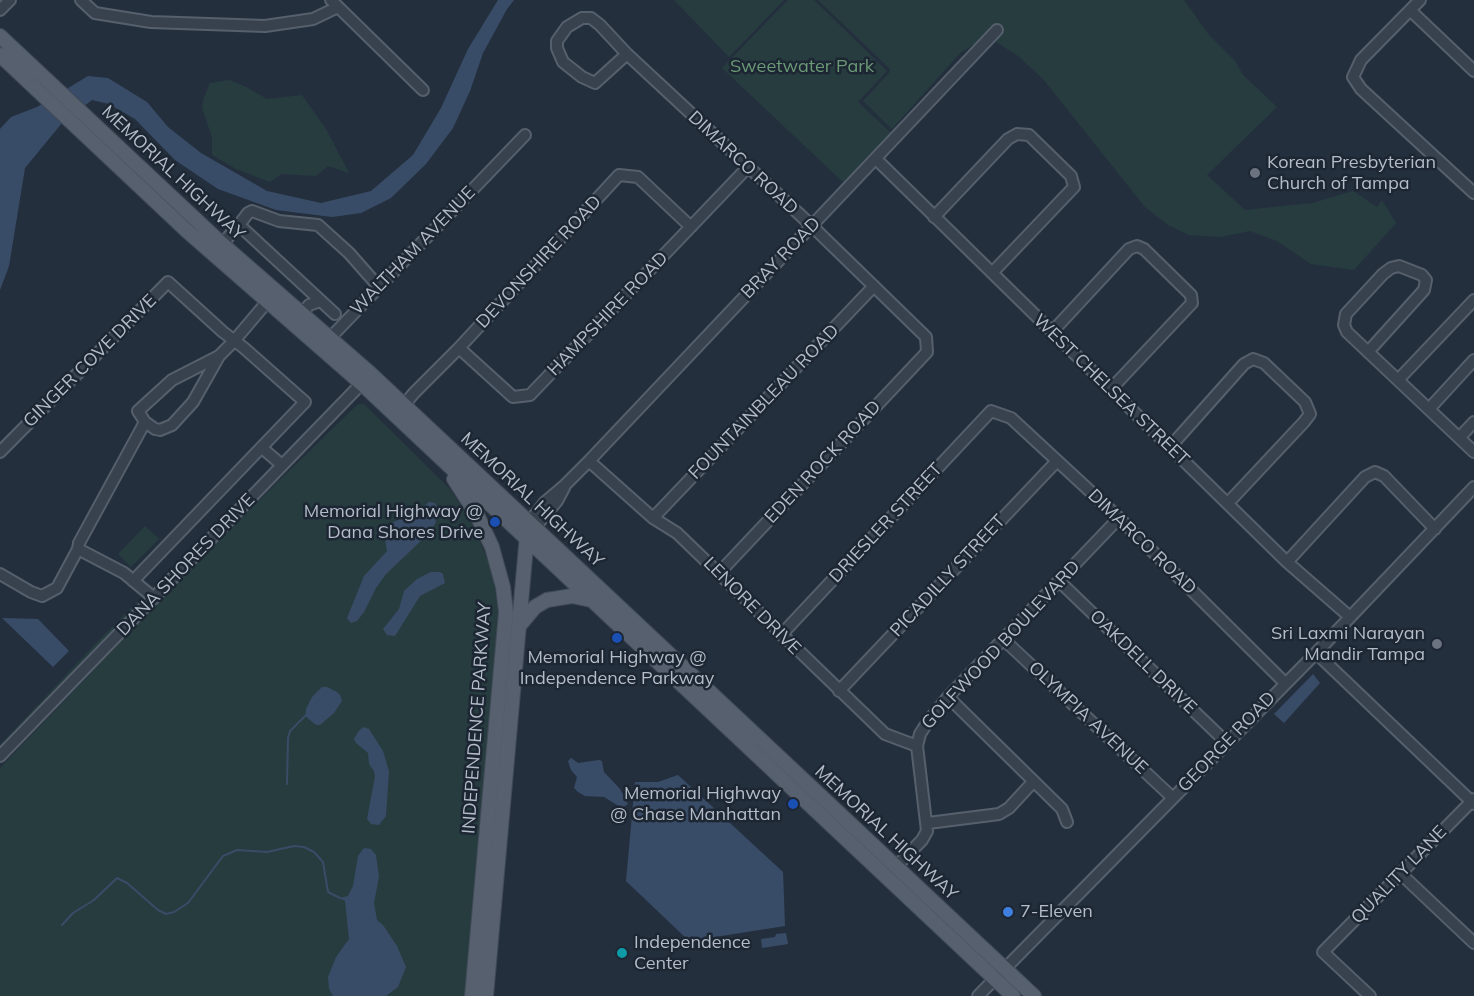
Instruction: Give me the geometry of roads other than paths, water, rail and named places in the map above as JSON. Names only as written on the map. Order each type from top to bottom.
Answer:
[{"type":"main road","name":"MEMORIAL HIGHWAY","points":[[0,36],[81,112],[267,302],[326,342],[366,379],[395,416],[506,520],[529,529],[591,600],[624,621]]},
{"type":"main road","name":"MEMORIAL HIGHWAY","points":[[0,55],[69,120],[217,249],[310,303],[326,342]]},
{"type":"main road","name":"MEMORIAL HIGHWAY","points":[[366,379],[404,404],[624,621],[1000,974],[1034,996]]},
{"type":"main road","name":"INDEPENDENCE PARKWAY","points":[[440,458],[468,499],[487,534],[498,568],[505,605],[506,623],[472,996]]},
{"type":"main road","name":"INDEPENDENCE PARKWAY","points":[[486,996],[529,529]]},
{"type":"main road","points":[[519,626],[535,607],[547,600],[562,596],[591,600]]},
{"type":"main road","name":"MEMORIAL HIGHWAY","points":[[1000,974],[1013,996]]},
{"type":"street","points":[[0,10],[10,0]]},
{"type":"street","points":[[81,0],[95,13],[151,22],[265,26],[314,19],[334,4],[423,90]]},
{"type":"street","points":[[1420,0],[1361,60],[1353,77],[1361,89],[1474,193]]},
{"type":"street","points":[[1410,10],[1474,71]]},
{"type":"street","name":"DIMARCO ROAD","points":[[627,54],[595,83],[582,77],[563,62],[557,48],[557,41],[567,27],[582,18],[591,18],[926,336],[927,352]]},
{"type":"street","name":"BRAY ROAD","points":[[529,529],[557,501],[565,485],[997,30]]},
{"type":"street","points":[[934,217],[1008,139],[1017,134],[1029,135],[1071,176],[1074,187],[992,273]]},
{"type":"street","name":"WALTHAM AVENUE","points":[[326,342],[525,135]]},
{"type":"street","name":"WEST CHELSEA STREET","points":[[876,159],[1287,562],[1350,617]]},
{"type":"street","name":"HAMPSHIRE ROAD","points":[[459,348],[513,397],[530,395],[748,167]]},
{"type":"street","name":"DEVONSHIRE ROAD","points":[[395,416],[620,175],[639,177],[691,227]]},
{"type":"street","points":[[217,249],[252,212],[285,222],[318,225],[349,253],[379,286]]},
{"type":"street","points":[[239,225],[310,303],[335,314]]},
{"type":"street","points":[[1052,332],[1129,249],[1137,246],[1144,249],[1191,295],[1192,303],[1111,389]]},
{"type":"street","points":[[1368,352],[1424,290],[1426,280],[1422,274],[1399,266],[1391,268],[1346,314],[1344,325],[1347,332],[1474,453]]},
{"type":"street","name":"GINGER COVE DRIVE","points":[[0,452],[168,282],[305,402],[134,581]]},
{"type":"street","name":"FOUNTAINBLEAU ROAD","points":[[653,518],[874,286]]},
{"type":"street","points":[[1398,380],[1474,300]]},
{"type":"street","points":[[219,356],[163,386],[138,411],[145,422],[160,430],[172,425],[193,402],[219,356],[267,302]]},
{"type":"street","name":"EDEN ROCK ROAD","points":[[719,573],[927,352]]},
{"type":"street","points":[[1170,447],[1244,364],[1253,359],[1264,363],[1305,402],[1310,414],[1304,422],[1228,503]]},
{"type":"street","points":[[1429,409],[1474,360]]},
{"type":"street","name":"DANA SHORES DRIVE","points":[[0,756],[366,379]]},
{"type":"street","name":"DIMARCO ROAD","points":[[991,411],[1011,417],[1119,518],[1285,683]]},
{"type":"street","name":"DRIESLER STREET","points":[[781,635],[991,411]]},
{"type":"street","points":[[0,574],[42,596],[57,588],[145,422]]},
{"type":"street","points":[[1459,438],[1474,422]]},
{"type":"street","points":[[262,448],[282,465]]},
{"type":"street","name":"PICADILLY STREET","points":[[840,692],[1057,460]]},
{"type":"street","name":"LENORE DRIVE","points":[[589,461],[653,518],[677,533],[885,734],[917,746]]},
{"type":"street","points":[[1287,562],[1365,477],[1375,472],[1384,476],[1435,529]]},
{"type":"street","name":"GEORGE ROAD","points":[[978,996],[1316,653],[1474,487]]},
{"type":"street","name":"GOLFWOOD BOULEVARD","points":[[928,823],[917,746],[920,734],[948,697],[1119,518]]},
{"type":"street","points":[[78,549],[124,573],[154,598]]},
{"type":"street","name":"OAKDELL DRIVE","points":[[1059,581],[1227,743]]},
{"type":"street","name":"OLYMPIA AVENUE","points":[[1003,639],[1173,798]]},
{"type":"street","points":[[1316,653],[1473,801]]},
{"type":"street","points":[[948,697],[1062,809],[1067,822]]},
{"type":"street","points":[[891,871],[924,837],[928,823],[999,814],[1009,808],[1034,782]]},
{"type":"street","name":"QUALITY LANE","points":[[1370,996],[1323,952],[1473,801]]},
{"type":"street","points":[[1401,874],[1474,944]]},
{"type":"water","points":[[498,0],[514,0],[483,53],[470,91],[453,128],[426,164],[391,198],[361,213],[332,217],[276,210],[218,189],[175,160],[135,119],[109,104],[92,100],[62,123],[25,168],[9,266],[0,290],[0,129],[11,117],[37,107],[88,76],[108,78],[147,102],[168,127],[201,153],[267,191],[321,203],[371,191],[413,155],[441,108],[468,49]]},
{"type":"water","points":[[429,502],[435,503],[439,510],[435,524],[424,538],[386,574],[364,612],[357,621],[351,623],[347,618],[364,576],[387,551],[384,534],[387,528],[393,522],[414,514]]},
{"type":"water","points":[[431,572],[443,574],[445,583],[420,596],[395,636],[387,635],[383,629],[399,609],[404,591],[417,579]]},
{"type":"water","points":[[2,618],[38,619],[69,651],[53,667]]},
{"type":"water","points":[[1313,674],[1320,683],[1284,723],[1274,714]]},
{"type":"water","points":[[322,687],[337,692],[342,701],[334,713],[320,725],[316,725],[305,716],[306,709],[312,697]]},
{"type":"water","points":[[363,727],[369,729],[383,751],[389,771],[386,816],[379,825],[371,824],[367,819],[375,776],[369,764],[368,753],[354,739]]},
{"type":"water","points":[[571,758],[578,763],[602,761],[604,772],[620,789],[628,804],[622,808],[604,797],[585,796],[578,792],[574,788],[577,777],[568,761]]},
{"type":"water","points":[[678,775],[783,872],[785,926],[689,941],[626,881],[635,782],[658,782]]},
{"type":"water","points":[[364,848],[371,849],[376,855],[379,877],[374,903],[377,920],[397,946],[406,967],[398,987],[386,996],[333,996],[329,989],[328,977],[336,957],[349,939],[345,901],[340,898],[348,896],[353,886],[358,856]]},
{"type":"water","points":[[786,933],[788,944],[762,948],[761,939]]},
{"type":"waterway","points":[[287,784],[288,738],[290,731],[305,716]]},
{"type":"waterway","points":[[62,925],[73,913],[94,900],[117,878],[127,883],[158,910],[166,914],[174,912],[188,903],[223,856],[237,850],[267,852],[294,846],[304,847],[314,852],[323,862],[328,892],[340,898]]},
{"type":"place","name":"Korean Presbyterian Church of Tampa","points":[[1255,173]]},
{"type":"place","name":"Memorial Highway @ Dana Shores Drive","points":[[495,522]]},
{"type":"place","name":"Memorial Highway @ Independence Parkway","points":[[617,638]]},
{"type":"place","name":"Sri Laxmi Narayan Mandir Tampa","points":[[1437,644]]},
{"type":"place","name":"Memorial Highway @ Chase Manhattan","points":[[793,804]]},
{"type":"place","name":"7-Eleven","points":[[1008,912]]},
{"type":"place","name":"Independence Center","points":[[622,953]]},
{"type":"park label","name":"Sweetwater Park","points":[[802,67]]}]
